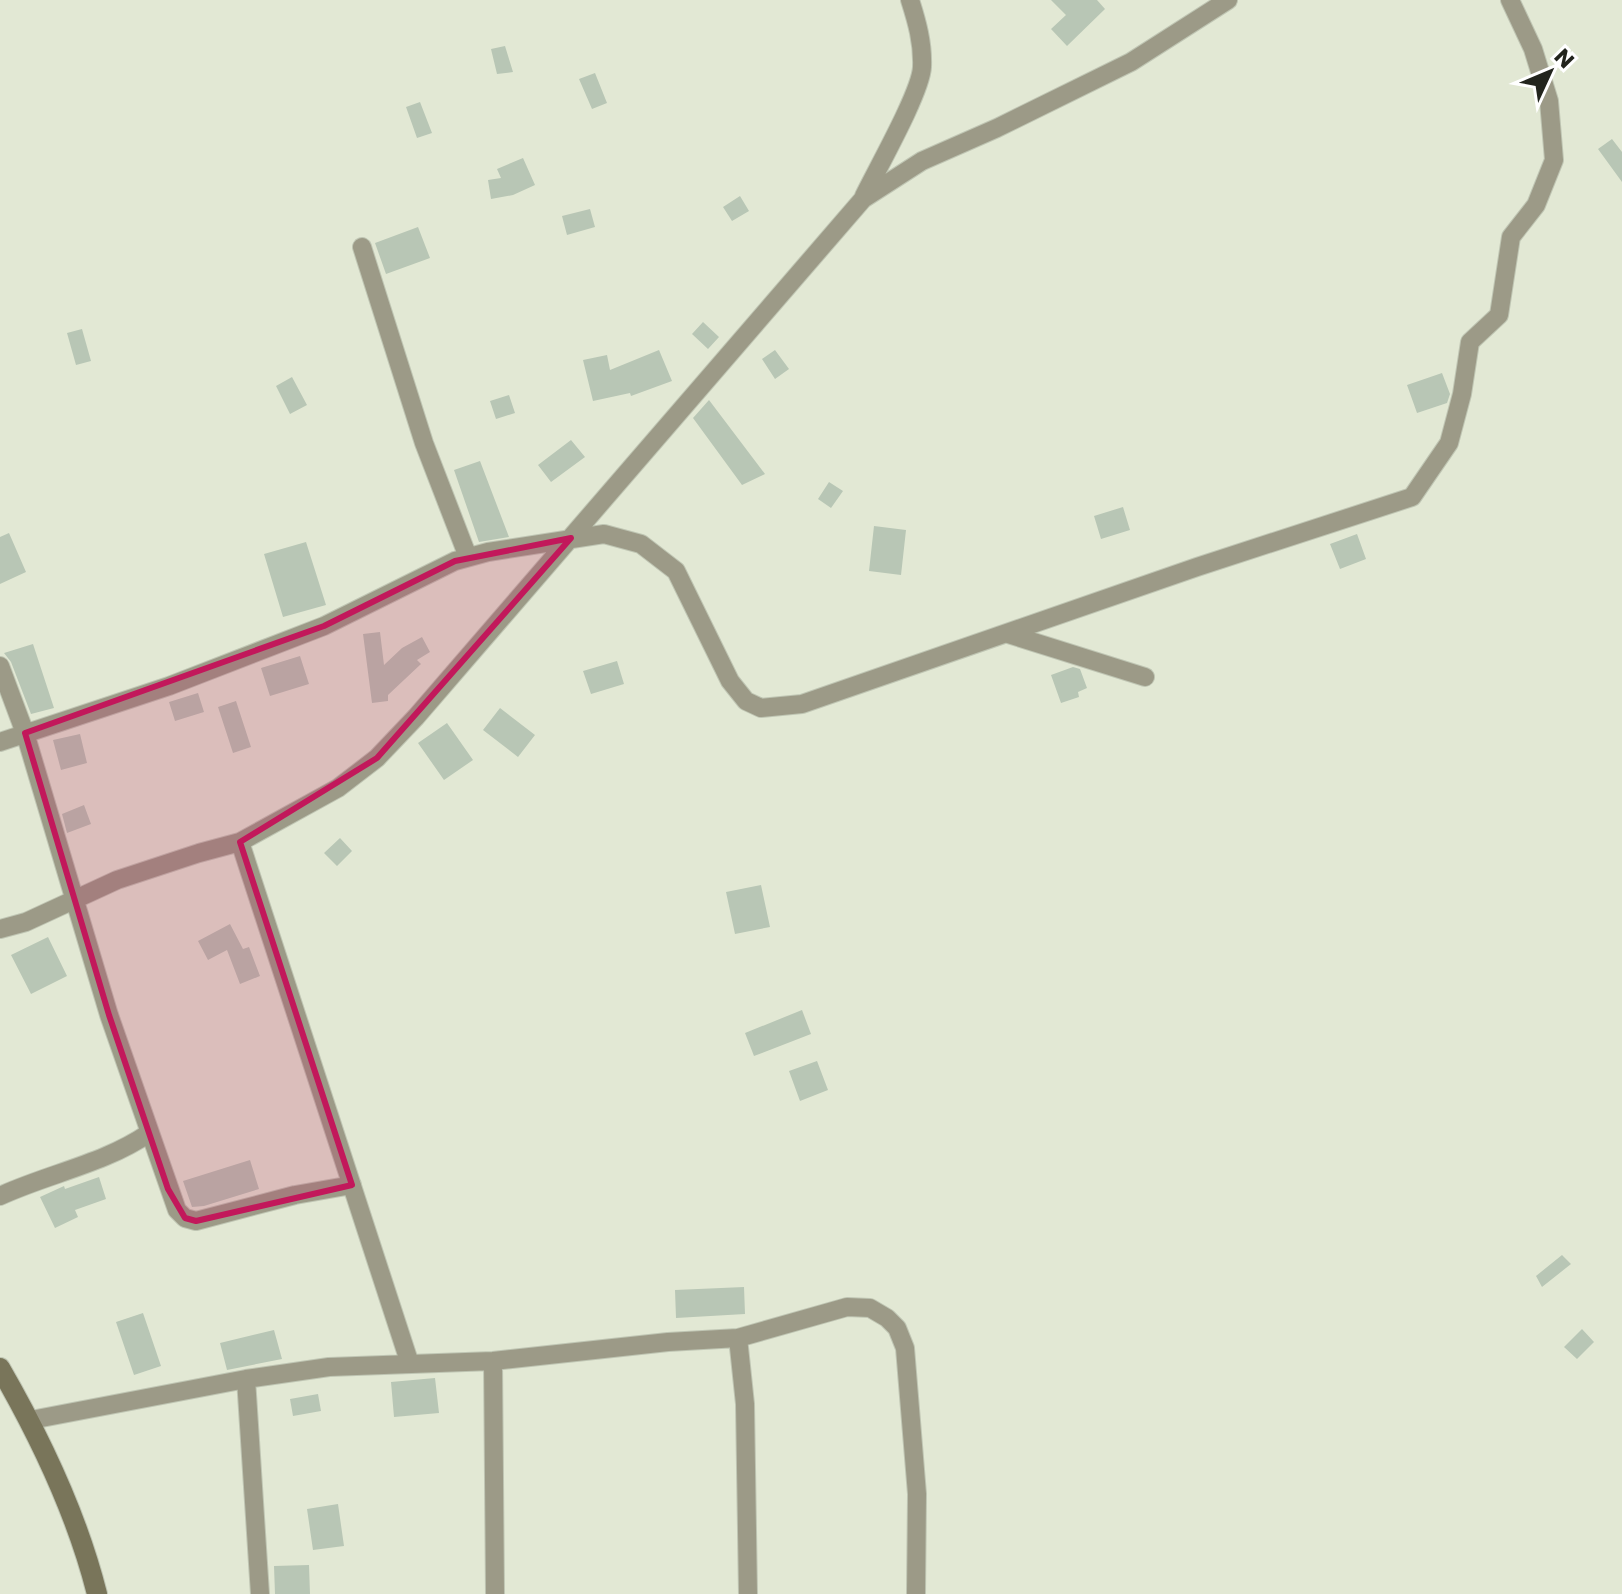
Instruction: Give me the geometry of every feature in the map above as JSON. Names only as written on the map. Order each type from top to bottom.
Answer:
[{"type":"street","points":[[0,929],[26,922],[117,880],[240,842],[338,788],[377,758],[416,717],[863,199],[905,113],[922,70],[920,32],[910,0]]},
{"type":"street","points":[[863,199],[922,161],[1131,62],[1228,0]]},
{"type":"street","points":[[0,742],[169,686],[324,626],[455,561],[571,538],[604,534],[621,538],[641,544],[668,563],[676,571],[730,681],[746,701],[761,708],[802,704],[1197,567],[1412,497],[1449,443],[1462,394],[1470,342],[1499,315],[1511,237],[1536,205],[1554,160],[1549,101],[1533,49],[1510,0]]},
{"type":"street","points":[[362,247],[424,443],[468,557]]},
{"type":"street","points":[[1008,634],[1145,677]]},
{"type":"street","points":[[0,666],[25,733],[109,1015],[177,1210],[185,1218],[196,1221],[295,1195],[352,1185]]},
{"type":"street","points":[[240,842],[410,1364]]},
{"type":"street","points":[[0,1196],[98,1161],[127,1148],[149,1133]]},
{"type":"street","points":[[31,1420],[246,1379],[329,1367],[493,1361],[668,1342],[738,1338],[847,1307],[870,1308],[897,1328],[905,1348],[917,1494],[916,1594]]},
{"type":"street","points":[[738,1338],[745,1404],[748,1594]]},
{"type":"street","points":[[493,1361],[495,1594]]},
{"type":"street","points":[[0,1368],[31,1420],[84,1543],[97,1594]]},
{"type":"street","points":[[246,1379],[260,1594]]},
{"type":"highlighted area","points":[[571,538],[377,758],[240,842],[352,1185],[196,1221],[185,1218],[168,1189],[109,1015],[25,733],[324,626],[455,561]]},
{"type":"building","points":[[1051,0],[1097,0],[1105,9],[1067,46],[1051,29],[1066,15]]},
{"type":"building","points":[[505,46],[513,72],[497,74],[491,49]]},
{"type":"building","points":[[595,73],[607,103],[592,109],[579,79]]},
{"type":"building","points":[[420,102],[432,133],[417,138],[406,107]]},
{"type":"building","points":[[1612,139],[1622,152],[1622,182],[1598,149]]},
{"type":"building","points":[[523,158],[535,185],[513,195],[491,199],[488,180],[501,178],[497,169]]},
{"type":"building","points":[[740,196],[749,211],[732,221],[723,207]]},
{"type":"building","points":[[590,209],[595,227],[567,235],[562,216]]},
{"type":"building","points":[[418,227],[430,258],[386,274],[375,243]]},
{"type":"building","points":[[703,322],[719,337],[708,349],[692,334]]},
{"type":"building","points":[[82,329],[91,361],[76,365],[67,333]]},
{"type":"building","points":[[659,350],[672,381],[631,396],[630,393],[593,401],[583,360],[607,355],[610,370]]},
{"type":"building","points":[[775,350],[789,369],[775,379],[762,359]]},
{"type":"building","points":[[1442,373],[1450,394],[1447,403],[1417,413],[1407,385]]},
{"type":"building","points":[[292,377],[307,405],[290,414],[276,386]]},
{"type":"building","points":[[509,395],[515,413],[496,419],[490,401]]},
{"type":"building","points":[[709,400],[765,474],[742,485],[693,418]]},
{"type":"building","points":[[571,440],[585,457],[551,482],[538,465]]},
{"type":"building","points":[[480,461],[509,537],[479,542],[454,470]]},
{"type":"building","points":[[829,482],[843,491],[831,508],[818,499]]},
{"type":"building","points":[[1123,507],[1130,530],[1101,539],[1094,516]]},
{"type":"building","points":[[874,526],[906,530],[901,575],[869,571]]},
{"type":"building","points":[[9,533],[26,572],[0,584],[0,537]]},
{"type":"building","points":[[1357,534],[1366,559],[1340,569],[1330,544]]},
{"type":"building","points":[[306,542],[326,605],[283,617],[264,554]]},
{"type":"building","points":[[380,632],[384,665],[402,648],[422,637],[430,652],[417,660],[421,664],[388,695],[388,701],[372,703],[363,634]]},
{"type":"building","points":[[33,644],[54,708],[31,714],[11,662],[4,653]]},
{"type":"building","points":[[300,656],[309,684],[270,696],[261,668]]},
{"type":"building","points":[[617,661],[624,684],[591,694],[583,671]]},
{"type":"building","points":[[1073,667],[1080,669],[1087,688],[1078,692],[1079,697],[1061,703],[1051,675]]},
{"type":"building","points":[[198,693],[204,712],[175,721],[169,702]]},
{"type":"building","points":[[236,701],[251,747],[233,753],[218,707]]},
{"type":"building","points":[[500,708],[535,735],[518,757],[483,730]]},
{"type":"building","points":[[447,723],[473,760],[444,780],[418,743]]},
{"type":"building","points":[[80,734],[87,763],[61,770],[53,740]]},
{"type":"building","points":[[84,805],[91,824],[67,833],[62,814]]},
{"type":"building","points":[[340,838],[352,851],[337,866],[324,853]]},
{"type":"building","points":[[761,885],[770,927],[735,934],[726,892]]},
{"type":"building","points":[[230,924],[243,949],[249,947],[260,976],[240,984],[227,950],[208,960],[198,941]]},
{"type":"building","points":[[48,937],[67,976],[31,994],[11,955]]},
{"type":"building","points":[[802,1010],[811,1034],[754,1056],[745,1033]]},
{"type":"building","points":[[817,1061],[828,1090],[800,1101],[789,1071]]},
{"type":"building","points":[[250,1160],[259,1189],[192,1207],[183,1181]]},
{"type":"building","points":[[99,1177],[106,1199],[75,1210],[78,1217],[55,1228],[40,1197],[64,1186],[65,1189]]},
{"type":"building","points":[[1562,1255],[1571,1264],[1542,1287],[1536,1276]]},
{"type":"building","points":[[744,1287],[745,1314],[676,1318],[675,1290]]},
{"type":"building","points":[[143,1313],[161,1366],[134,1375],[116,1322]]},
{"type":"building","points":[[1582,1329],[1594,1342],[1577,1359],[1564,1347]]},
{"type":"building","points":[[274,1330],[282,1359],[227,1370],[220,1343]]},
{"type":"building","points":[[435,1378],[439,1413],[394,1417],[391,1382]]},
{"type":"building","points":[[318,1394],[321,1411],[293,1416],[290,1399]]},
{"type":"building","points":[[338,1504],[344,1546],[313,1550],[307,1509]]},
{"type":"building","points":[[309,1565],[310,1594],[275,1594],[274,1566]]}]
